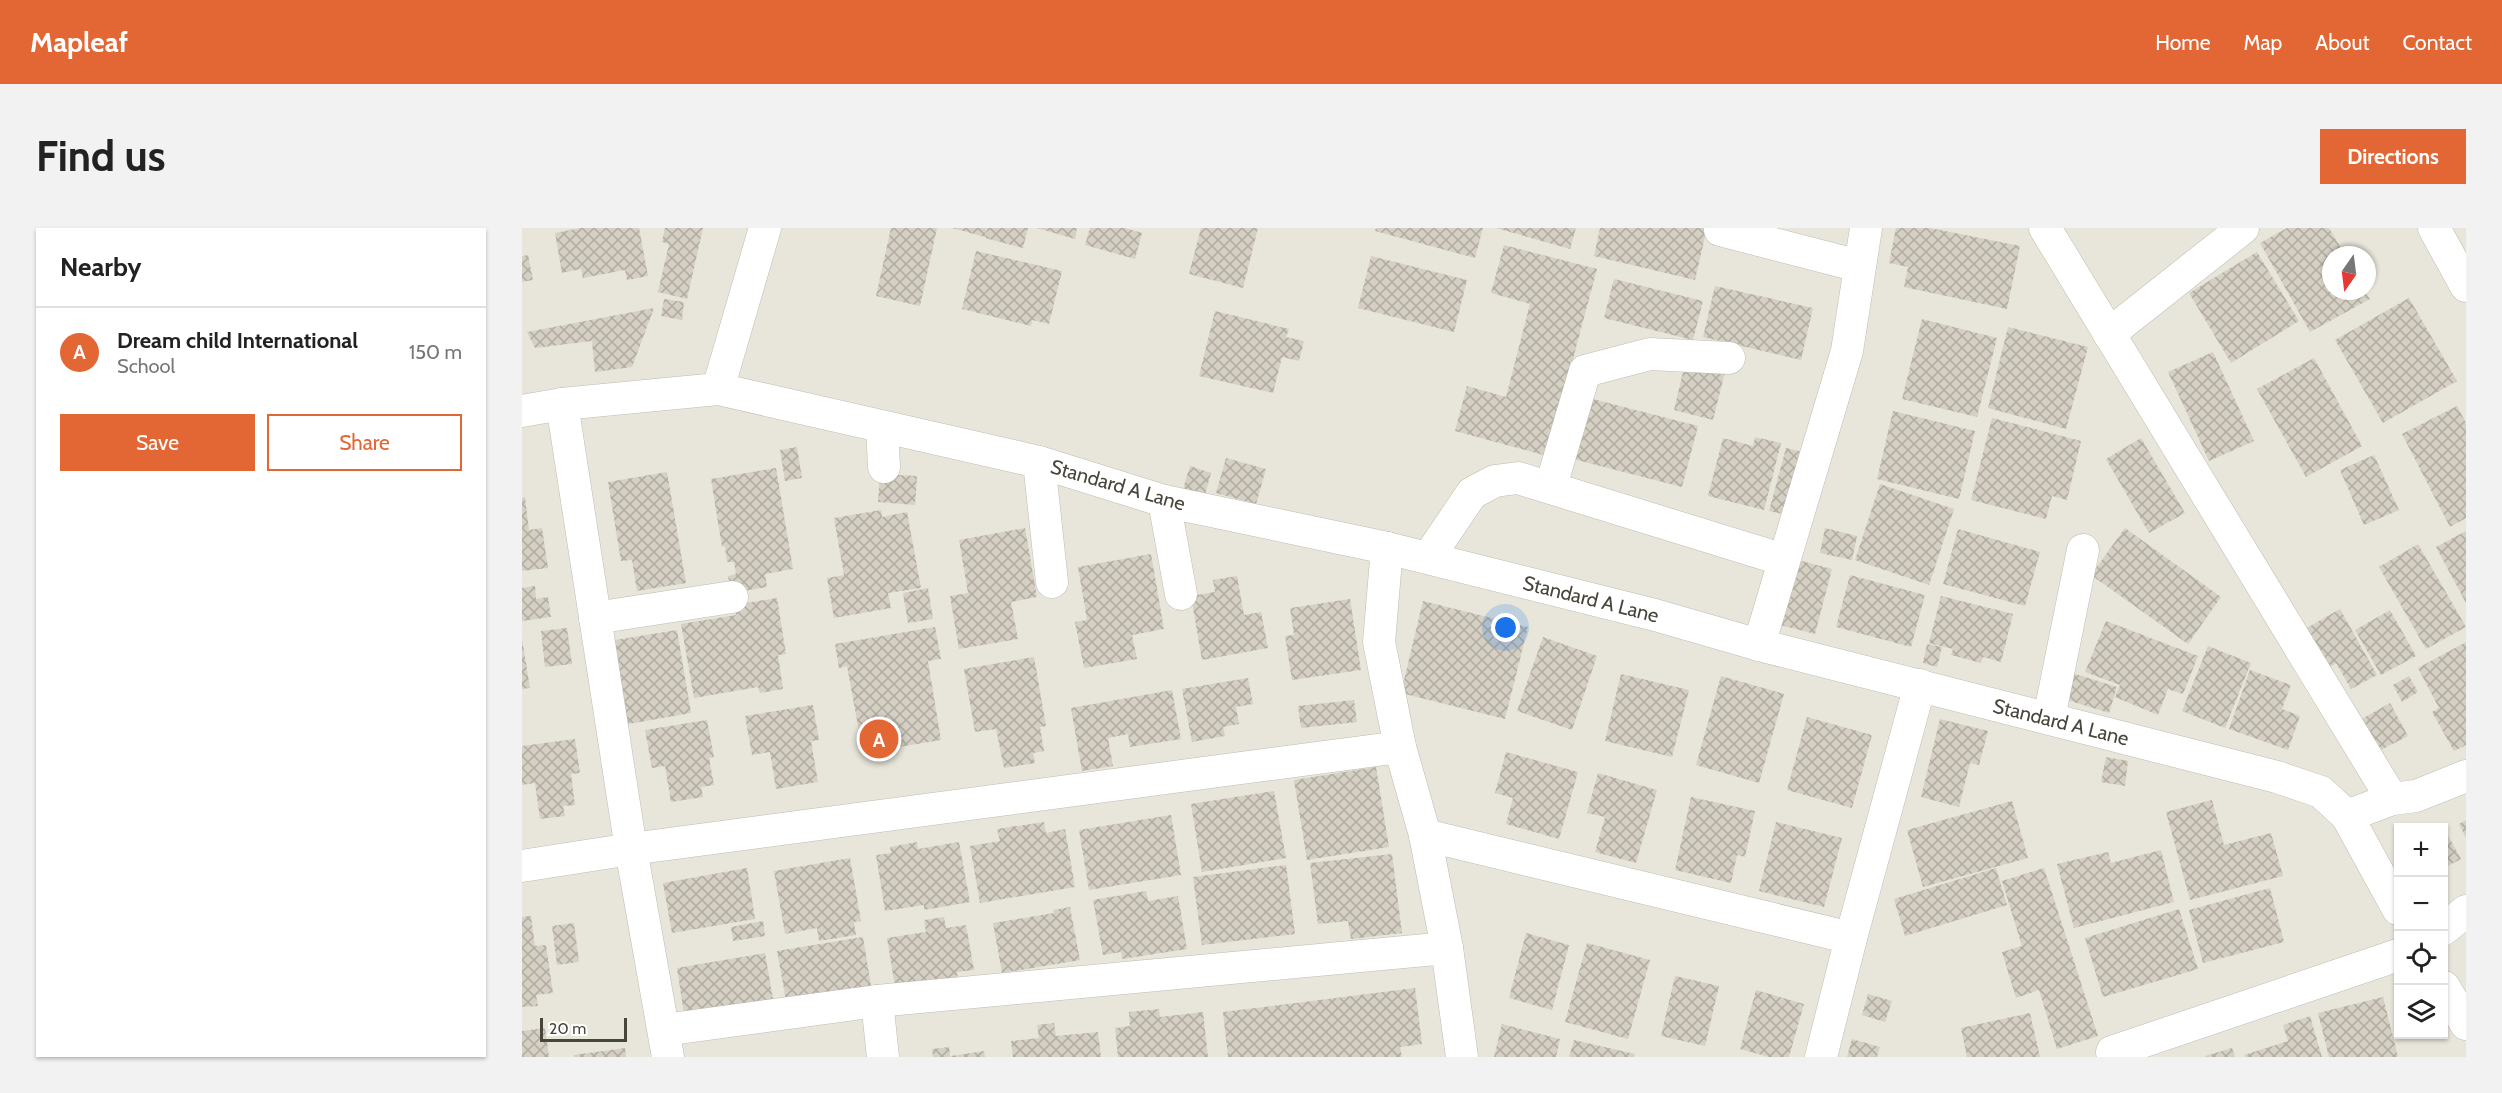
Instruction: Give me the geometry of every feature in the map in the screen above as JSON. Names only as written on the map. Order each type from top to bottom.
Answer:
[{"type":"street","points":[[718,390],[765,228]]},
{"type":"street","points":[[1759,645],[1847,351],[1866,228]]},
{"type":"street","points":[[2045,228],[2392,799]]},
{"type":"street","points":[[2109,334],[2243,228]]},
{"type":"street","points":[[1720,230],[1859,266]]},
{"type":"street","points":[[2449,238],[2466,286]]},
{"type":"street","points":[[1551,486],[1585,371],[1650,354],[1729,358]]},
{"type":"street","name":"Standard A Lane","points":[[522,411],[562,404],[718,390],[1038,462],[1164,501],[1428,558],[2277,777],[2322,792],[2347,816],[2394,902]]},
{"type":"street","points":[[562,404],[632,849],[666,1043],[877,1001],[1447,948]]},
{"type":"street","points":[[882,428],[884,467]]},
{"type":"street","points":[[1038,462],[1052,582]]},
{"type":"street","points":[[1428,558],[1472,493],[1495,481],[1518,478],[1551,486],[1784,560]]},
{"type":"street","points":[[1164,501],[1181,594]]},
{"type":"street","points":[[1387,548],[1379,642],[1400,747],[1425,835],[1447,948],[1462,1057]]},
{"type":"street","points":[[2049,718],[2083,550]]},
{"type":"street","points":[[595,618],[732,597]]},
{"type":"street","points":[[1821,1057],[1920,685]]},
{"type":"street","points":[[522,866],[632,849],[1400,747]]},
{"type":"street","points":[[2347,816],[2392,799],[2416,796],[2466,776]]},
{"type":"street","points":[[1425,835],[1851,938]]},
{"type":"street","points":[[2448,926],[2466,911]]},
{"type":"street","points":[[2112,1052],[2394,956]]},
{"type":"street","points":[[2448,994],[2466,1024]]},
{"type":"street","points":[[877,1001],[883,1057]]},
{"type":"shaded area","points":[[522,228],[2466,228],[2466,1057],[522,1057]]},
{"type":"building","points":[[580,228],[639,228],[648,276],[627,280],[625,270],[583,278],[581,269],[562,273],[555,233]]},
{"type":"building","points":[[665,228],[703,228],[687,299],[658,292],[669,244],[662,242]]},
{"type":"building","points":[[891,228],[937,228],[920,306],[876,296]]},
{"type":"building","points":[[952,228],[986,228],[985,237]]},
{"type":"building","points":[[987,228],[1028,228],[1023,248],[985,238]]},
{"type":"building","points":[[1037,228],[1077,228],[1075,239]]},
{"type":"building","points":[[1090,228],[1125,228],[1142,233],[1135,259],[1085,245]]},
{"type":"building","points":[[1201,228],[1258,228],[1243,288],[1189,274]]},
{"type":"building","points":[[1376,228],[1483,228],[1475,258],[1375,231]]},
{"type":"building","points":[[1496,228],[1576,228],[1570,249]]},
{"type":"building","points":[[1600,228],[1707,228],[1695,280],[1594,256]]},
{"type":"building","points":[[1896,228],[1930,228],[2020,246],[2007,309],[1904,287],[1908,267],[1889,263]]},
{"type":"building","points":[[2287,228],[2329,228],[2340,246],[2322,246],[2322,300],[2368,300],[2310,332],[2260,243]]},
{"type":"building","points":[[1504,245],[1597,269],[1547,456],[1455,431],[1467,386],[1506,397],[1530,304],[1491,293]]},
{"type":"building","points":[[976,251],[1062,271],[1049,324],[1032,320],[1031,326],[962,309]]},
{"type":"building","points":[[2257,252],[2299,321],[2231,363],[2189,293]]},
{"type":"building","points":[[528,255],[533,280],[522,282],[522,256]]},
{"type":"building","points":[[1371,256],[1467,280],[1454,332],[1358,308]]},
{"type":"building","points":[[1614,279],[1703,301],[1693,340],[1604,318]]},
{"type":"building","points":[[1715,286],[1813,308],[1801,360],[1703,337]]},
{"type":"building","points":[[2409,298],[2457,381],[2383,423],[2335,340]]},
{"type":"building","points":[[664,299],[684,302],[682,320],[661,316]]},
{"type":"building","points":[[654,308],[632,367],[595,372],[592,341],[535,348],[527,332]]},
{"type":"building","points":[[1215,311],[1289,329],[1286,337],[1304,341],[1299,361],[1282,357],[1273,393],[1199,376]]},
{"type":"building","points":[[1922,319],[1997,338],[1977,417],[1902,399]]},
{"type":"building","points":[[2008,327],[2088,347],[2066,429],[1988,408]]},
{"type":"building","points":[[2213,352],[2254,441],[2209,461],[2168,372]]},
{"type":"building","points":[[2314,358],[2362,446],[2306,477],[2257,389]]},
{"type":"building","points":[[1686,359],[1726,368],[1713,420],[1674,410]]},
{"type":"building","points":[[1589,398],[1698,426],[1682,487],[1573,459]]},
{"type":"building","points":[[2457,406],[2466,423],[2466,518],[2450,527],[2402,434]]},
{"type":"building","points":[[1893,411],[1975,431],[1959,499],[1877,479]]},
{"type":"building","points":[[1992,418],[2081,441],[2067,500],[2052,496],[2046,519],[1971,500]]},
{"type":"building","points":[[1755,437],[1781,443],[1764,510],[1708,496],[1723,438],[1753,446]]},
{"type":"building","points":[[2141,438],[2185,513],[2149,533],[2106,459]]},
{"type":"building","points":[[797,447],[802,478],[785,481],[780,450]]},
{"type":"building","points":[[1786,448],[1803,452],[1786,515],[1769,511]]},
{"type":"building","points":[[2374,455],[2399,510],[2364,525],[2340,470]]},
{"type":"building","points":[[1226,458],[1266,469],[1256,504],[1216,493]]},
{"type":"building","points":[[1190,466],[1211,473],[1205,495],[1183,489]]},
{"type":"building","points":[[776,468],[793,569],[765,574],[767,587],[731,593],[728,576],[736,574],[734,562],[727,562],[725,546],[722,547],[711,479]]},
{"type":"building","points":[[667,472],[686,583],[637,591],[632,560],[621,561],[608,482]]},
{"type":"building","points":[[880,474],[917,476],[915,505],[878,502]]},
{"type":"building","points":[[1880,484],[1954,509],[1929,585],[1855,560]]},
{"type":"building","points":[[525,497],[529,530],[542,528],[548,568],[522,571],[522,498]]},
{"type":"building","points":[[881,510],[882,517],[907,512],[921,588],[888,593],[891,608],[834,618],[827,578],[844,575],[834,518]]},
{"type":"building","points":[[1025,528],[1037,597],[1011,602],[1018,639],[959,649],[950,596],[968,593],[959,540]]},
{"type":"building","points":[[1825,528],[1857,536],[1852,560],[1820,553]]},
{"type":"building","points":[[2125,528],[2221,597],[2188,644],[2091,575]]},
{"type":"building","points":[[1958,529],[2040,552],[2025,606],[1943,584]]},
{"type":"building","points":[[2466,531],[2466,603],[2436,547]]},
{"type":"building","points":[[2418,544],[2466,627],[2426,649],[2379,567]]},
{"type":"building","points":[[1151,554],[1164,629],[1132,635],[1137,659],[1084,668],[1075,622],[1087,620],[1078,567]]},
{"type":"building","points":[[1794,559],[1832,569],[1815,634],[1776,624]]},
{"type":"building","points":[[1850,575],[1925,595],[1911,647],[1836,627]]},
{"type":"building","points":[[1237,576],[1244,615],[1261,612],[1268,648],[1202,660],[1191,596],[1215,592],[1213,580]]},
{"type":"building","points":[[535,586],[536,599],[548,597],[551,617],[522,621],[522,588]]},
{"type":"building","points":[[928,588],[933,619],[908,623],[903,593]]},
{"type":"building","points":[[1941,596],[2013,614],[2001,662],[1983,657],[1981,663],[1951,655],[1953,649],[1929,643]]},
{"type":"building","points":[[777,598],[786,654],[778,655],[783,689],[760,693],[758,687],[694,698],[681,624],[736,615],[734,605]]},
{"type":"building","points":[[1350,599],[1361,670],[1292,680],[1285,636],[1294,635],[1290,608]]},
{"type":"building","points":[[1423,601],[1528,627],[1505,719],[1401,693]]},
{"type":"building","points":[[2340,609],[2377,675],[2351,689],[2336,663],[2327,669],[2305,629]]},
{"type":"building","points":[[2390,610],[2416,656],[2381,675],[2355,630]]},
{"type":"building","points":[[2106,621],[2198,656],[2183,694],[2168,689],[2158,715],[2115,697],[2120,685],[2085,672]]},
{"type":"building","points":[[935,627],[941,659],[928,661],[941,740],[863,753],[847,666],[839,668],[835,644]]},
{"type":"building","points":[[567,628],[572,664],[545,667],[541,631]]},
{"type":"building","points":[[677,630],[691,713],[623,725],[609,641]]},
{"type":"building","points":[[1543,637],[1597,656],[1572,730],[1517,711]]},
{"type":"building","points":[[522,639],[530,688],[522,689]]},
{"type":"building","points":[[2466,642],[2466,745],[2454,751],[2432,712],[2439,708],[2418,668]]},
{"type":"building","points":[[1927,644],[1942,647],[1937,667],[1923,663]]},
{"type":"building","points":[[2208,646],[2251,663],[2225,728],[2182,711]]},
{"type":"building","points":[[1034,657],[1046,726],[1040,727],[1044,751],[1033,753],[1035,763],[1004,768],[996,729],[975,732],[964,669]]},
{"type":"building","points":[[2250,670],[2291,685],[2282,709],[2300,716],[2288,750],[2229,729]]},
{"type":"building","points":[[2069,672],[2117,687],[2109,713],[2061,698]]},
{"type":"building","points":[[1621,674],[1689,690],[1672,757],[1605,741]]},
{"type":"building","points":[[1721,676],[1784,694],[1759,783],[1696,765]]},
{"type":"building","points":[[2409,676],[2418,692],[2402,702],[2393,685]]},
{"type":"building","points":[[1248,678],[1253,704],[1236,707],[1239,724],[1223,727],[1225,736],[1192,742],[1182,689]]},
{"type":"building","points":[[1172,690],[1181,739],[1130,747],[1128,734],[1108,738],[1113,766],[1082,771],[1071,708]]},
{"type":"building","points":[[1354,700],[1357,722],[1301,728],[1298,706]]},
{"type":"building","points":[[2390,703],[2408,736],[2375,753],[2358,721]]},
{"type":"building","points":[[813,705],[819,740],[811,741],[818,782],[776,789],[770,752],[752,755],[745,716]]},
{"type":"building","points":[[1807,717],[1872,735],[1852,808],[1787,790]]},
{"type":"building","points":[[1940,719],[1988,731],[1979,765],[1970,763],[1959,807],[1921,797]]},
{"type":"building","points":[[707,720],[714,757],[709,758],[714,785],[701,787],[703,797],[671,802],[665,766],[652,768],[645,730]]},
{"type":"building","points":[[575,739],[580,773],[571,774],[575,805],[563,806],[565,816],[540,819],[535,783],[522,785],[522,746]]},
{"type":"building","points":[[1506,752],[1578,772],[1559,839],[1506,824],[1513,798],[1495,793]]},
{"type":"building","points":[[2106,757],[2128,761],[2125,786],[2101,782]]},
{"type":"building","points":[[1376,767],[1389,847],[1307,860],[1294,780]]},
{"type":"building","points":[[1598,773],[1657,790],[1636,863],[1595,852],[1605,817],[1587,813]]},
{"type":"building","points":[[1274,791],[1286,858],[1202,872],[1191,804]]},
{"type":"building","points":[[1691,797],[1755,811],[1745,857],[1737,855],[1731,883],[1675,870]]},
{"type":"building","points":[[2212,800],[2224,845],[2271,833],[2283,876],[2190,900],[2166,812]]},
{"type":"building","points":[[2012,801],[2028,858],[1923,887],[1907,830]]},
{"type":"building","points":[[1171,815],[1181,875],[1089,890],[1079,830]]},
{"type":"building","points":[[2466,820],[2466,838],[2459,824]]},
{"type":"building","points":[[1044,822],[1046,833],[1065,829],[1075,887],[980,903],[970,846],[1000,841],[997,829]]},
{"type":"building","points":[[1776,822],[1842,838],[1824,907],[1759,891]]},
{"type":"building","points":[[2448,835],[2461,859],[2448,866]]},
{"type":"building","points":[[917,842],[918,849],[959,842],[970,902],[924,910],[924,905],[885,911],[876,855],[891,853],[890,847]]},
{"type":"building","points":[[2161,850],[2174,902],[2074,928],[2057,864],[2108,852],[2111,863]]},
{"type":"building","points":[[1392,854],[1402,933],[1351,939],[1348,921],[1318,924],[1310,863]]},
{"type":"building","points":[[850,858],[861,921],[854,922],[856,935],[819,941],[817,928],[785,934],[774,871]]},
{"type":"building","points":[[1286,865],[1295,934],[1202,945],[1193,877]]},
{"type":"building","points":[[747,868],[755,919],[672,933],[663,883]]},
{"type":"building","points":[[1996,868],[2007,905],[1905,936],[1894,899]]},
{"type":"building","points":[[2044,868],[2098,1036],[2057,1049],[2039,990],[2016,998],[2002,952],[2022,946],[2002,881]]},
{"type":"building","points":[[2270,888],[2284,942],[2203,963],[2189,910]]},
{"type":"building","points":[[1146,891],[1148,901],[1178,896],[1187,949],[1122,959],[1121,952],[1103,955],[1093,900]]},
{"type":"building","points":[[1070,907],[1080,960],[1002,973],[993,923],[1054,913],[1053,910]]},
{"type":"building","points":[[2179,909],[2198,969],[2103,997],[2085,938]]},
{"type":"building","points":[[531,916],[535,946],[546,945],[553,993],[536,995],[538,1006],[522,1007],[522,917]]},
{"type":"building","points":[[944,917],[946,928],[966,925],[974,970],[957,972],[959,987],[896,993],[887,938],[926,932],[924,920]]},
{"type":"building","points":[[763,921],[765,936],[733,941],[731,927]]},
{"type":"building","points":[[574,923],[579,962],[557,965],[552,926]]},
{"type":"building","points":[[1526,933],[1569,945],[1552,1010],[1509,998]]},
{"type":"building","points":[[863,937],[871,986],[786,1000],[777,951]]},
{"type":"building","points":[[1587,943],[1650,960],[1628,1039],[1565,1022]]},
{"type":"building","points":[[765,953],[773,999],[684,1014],[677,968]]},
{"type":"building","points":[[1675,976],[1719,986],[1705,1046],[1661,1036]]},
{"type":"building","points":[[1415,988],[1422,1044],[1400,1047],[1402,1057],[1228,1057],[1223,1012]]},
{"type":"building","points":[[1756,990],[1804,1004],[1789,1057],[1769,1057],[1740,1049]]},
{"type":"building","points":[[1868,994],[1892,1001],[1885,1022],[1862,1015]]},
{"type":"building","points":[[2383,997],[2398,1057],[2329,1057],[2318,1013]]},
{"type":"building","points":[[1159,1009],[1160,1017],[1203,1012],[1208,1057],[1118,1057],[1115,1028],[1130,1026],[1129,1012]]},
{"type":"building","points":[[2030,1013],[2040,1057],[1967,1057],[1961,1028]]},
{"type":"building","points":[[2310,1016],[2322,1057],[2245,1057],[2244,1055],[2288,1041],[2283,1025]]},
{"type":"building","points":[[1054,1023],[1056,1036],[1098,1032],[1101,1057],[1013,1057],[1011,1041],[1039,1038],[1037,1025]]},
{"type":"building","points":[[1502,1024],[1560,1039],[1556,1057],[1494,1057]]},
{"type":"building","points":[[545,1028],[549,1057],[522,1057],[522,1031]]},
{"type":"building","points":[[1852,1039],[1880,1047],[1877,1057],[1847,1057]]},
{"type":"building","points":[[1574,1040],[1635,1054],[1634,1057],[1569,1057]]},
{"type":"building","points":[[949,1047],[950,1057],[933,1057],[932,1049]]},
{"type":"building","points":[[625,1048],[626,1057],[574,1057],[574,1055]]},
{"type":"building","points":[[2232,1048],[2235,1057],[2205,1057],[2205,1056]]},
{"type":"building","points":[[984,1051],[985,1057],[951,1057],[951,1056]]},
{"type":"place","name":"Dream child International","points":[[879,739]]}]
